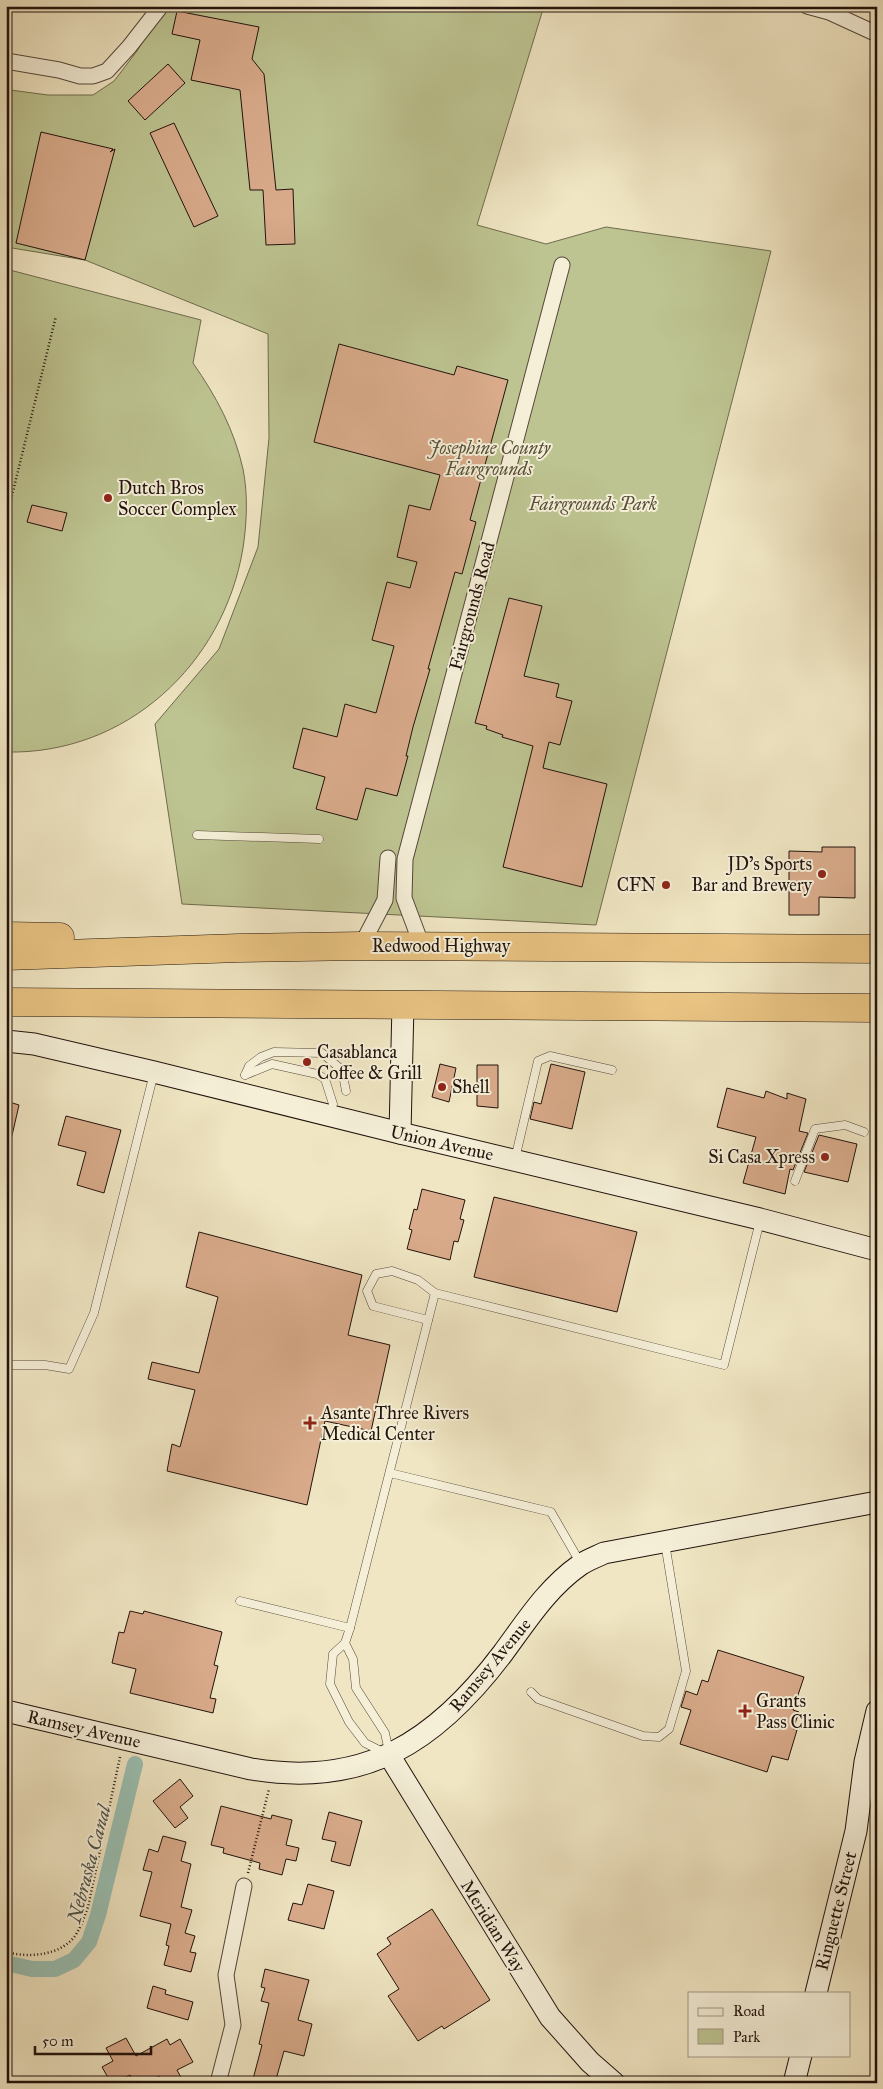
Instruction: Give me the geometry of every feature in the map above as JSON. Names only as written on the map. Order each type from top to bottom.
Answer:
[{"type":"highway","points":[[6,936],[161,938],[239,948]]},
{"type":"highway","name":"Redwood Highway","points":[[6,956],[361,946],[877,949]]},
{"type":"highway","points":[[6,1002],[877,1008]]},
{"type":"street","points":[[6,61],[59,70],[80,76],[93,76],[107,71],[130,47],[161,6]]},
{"type":"street","points":[[807,6],[829,12],[877,34]]},
{"type":"street","name":"Fairgrounds Road","points":[[422,946],[404,898],[405,859],[562,266]]},
{"type":"street","points":[[361,946],[385,900],[388,858]]},
{"type":"street","points":[[400,1133],[403,1004]]},
{"type":"street","name":"Union Avenue","points":[[6,1040],[34,1044],[154,1072],[760,1219],[877,1250]]},
{"type":"street","name":"Ramsey Avenue","points":[[6,1711],[273,1773],[337,1772],[389,1755],[427,1733],[459,1707],[548,1592],[581,1564],[604,1553],[877,1502]]},
{"type":"street","name":"Ringuette Street","points":[[816,1992],[856,1831],[865,1762],[877,1711]]},
{"type":"street","name":"Meridian Way","points":[[389,1755],[550,2017],[590,2062],[614,2083]]},
{"type":"street","points":[[218,2083],[233,2024],[226,1975],[244,1886]]},
{"type":"street","points":[[794,2083],[801,2056]]},
{"type":"lane","points":[[197,835],[319,839]]},
{"type":"lane","points":[[333,1104],[325,1079],[317,1074],[272,1064],[246,1075],[249,1066],[261,1057],[274,1052],[322,1054],[342,1070],[346,1091]]},
{"type":"lane","points":[[514,1160],[538,1061],[550,1056],[612,1070]]},
{"type":"lane","points":[[6,1365],[45,1365],[70,1369],[94,1313],[154,1072]]},
{"type":"lane","points":[[795,1181],[815,1128],[845,1125],[864,1132]]},
{"type":"lane","points":[[428,1320],[372,1306],[367,1291],[376,1274],[392,1271],[418,1280],[435,1292],[724,1365],[760,1219]]},
{"type":"lane","points":[[389,1755],[365,1743],[349,1722],[330,1684],[333,1654],[345,1643],[350,1628],[435,1292]]},
{"type":"lane","points":[[390,1473],[551,1512],[581,1564]]},
{"type":"lane","points":[[530,1692],[538,1698],[643,1736],[659,1737],[669,1729],[686,1671],[665,1542]]},
{"type":"lane","points":[[240,1601],[350,1628]]},
{"type":"lane","points":[[345,1643],[353,1660],[356,1688],[385,1733],[389,1755]]},
{"type":"path","points":[[6,520],[56,316]]},
{"type":"path","points":[[6,1952],[31,1956],[48,1953],[74,1938],[82,1924],[88,1907],[124,1739]]},
{"type":"path","points":[[244,1886],[273,1773]]},
{"type":"green space","name":"Josephine County Fairgrounds","points":[[171,6],[544,6],[477,225],[546,244],[606,227],[771,251],[596,925],[182,904],[155,724],[219,649],[258,547],[269,438],[268,334],[85,260],[6,247],[6,100],[10,90],[48,95],[93,95],[114,81],[137,51],[156,20]]},
{"type":"green space","name":"Dutch Bros Soccer Complex","points":[[6,269],[201,320],[193,363],[217,400],[235,440],[243,469],[246,488],[246,508],[243,548],[232,590],[215,629],[191,664],[162,695],[129,719],[91,738],[50,749],[6,752]]},
{"type":"building","points":[[177,11],[259,27],[252,59],[264,74],[276,190],[293,189],[295,244],[266,245],[263,190],[250,190],[240,90],[191,80],[200,40],[172,34]]},
{"type":"building","points":[[168,64],[185,83],[145,120],[128,101]]},
{"type":"building","points":[[174,123],[218,216],[194,227],[150,133]]},
{"type":"building","points":[[41,132],[113,149],[110,152],[115,149],[85,260],[16,243]]},
{"type":"building","points":[[339,344],[454,375],[457,366],[508,380],[470,520],[476,522],[462,574],[455,572],[428,669],[430,669],[413,727],[406,756],[408,756],[397,796],[366,788],[357,820],[316,809],[325,777],[293,768],[303,728],[337,737],[345,704],[376,713],[394,646],[372,640],[387,582],[410,588],[417,562],[397,557],[409,505],[430,510],[440,475],[314,442]]},
{"type":"building","points":[[32,505],[67,513],[62,531],[27,522]]},
{"type":"building","points":[[509,598],[542,606],[524,676],[559,684],[556,697],[572,701],[560,745],[549,742],[543,768],[607,784],[582,887],[503,867],[533,746],[502,737],[503,735],[486,729],[487,726],[475,723]]},
{"type":"building","name":"JD's Sports Bar and Brewery","points":[[822,847],[855,847],[855,898],[819,897],[819,915],[789,915],[789,851],[822,852]]},
{"type":"building","points":[[440,1064],[456,1068],[449,1102],[432,1097]]},
{"type":"building","points":[[551,1064],[585,1072],[572,1129],[530,1119],[534,1102],[541,1104]]},
{"type":"building","points":[[477,1065],[498,1065],[498,1108],[477,1106]]},
{"type":"building","points":[[727,1088],[764,1098],[766,1091],[787,1099],[787,1093],[806,1099],[799,1131],[808,1133],[793,1170],[790,1169],[785,1194],[743,1183],[756,1137],[717,1127]]},
{"type":"building","points":[[6,1101],[19,1105],[11,1140],[6,1139]]},
{"type":"building","points":[[66,1116],[121,1130],[104,1193],[77,1185],[86,1152],[58,1145]]},
{"type":"building","name":"Si Casa Xpress","points":[[819,1135],[857,1144],[848,1182],[804,1172]]},
{"type":"building","points":[[422,1189],[465,1200],[460,1219],[464,1220],[458,1242],[454,1241],[450,1260],[407,1249],[412,1230],[409,1229],[414,1209],[417,1210]]},
{"type":"building","points":[[494,1197],[637,1232],[617,1312],[474,1277]]},
{"type":"building","points":[[199,1232],[362,1275],[348,1335],[390,1345],[371,1431],[325,1421],[307,1505],[167,1471],[172,1444],[180,1447],[195,1390],[148,1379],[152,1362],[199,1373],[218,1297],[186,1287]]},
{"type":"building","points":[[130,1611],[143,1614],[144,1611],[222,1632],[214,1665],[218,1666],[210,1698],[216,1699],[213,1713],[130,1693],[136,1669],[112,1663],[119,1632],[124,1633]]},
{"type":"building","name":"Grants Pass Clinic","points":[[718,1650],[804,1677],[793,1710],[799,1712],[793,1729],[797,1730],[788,1760],[772,1756],[767,1772],[680,1744],[691,1710],[681,1707],[686,1691],[697,1695],[702,1680],[708,1682]]},
{"type":"building","points":[[180,1779],[193,1796],[180,1807],[188,1818],[175,1828],[153,1801]]},
{"type":"building","points":[[221,1806],[271,1819],[272,1815],[292,1820],[286,1845],[299,1848],[296,1861],[286,1859],[282,1875],[259,1869],[260,1863],[223,1853],[224,1848],[211,1845]]},
{"type":"building","points":[[329,1812],[362,1821],[350,1866],[331,1861],[336,1842],[322,1839]]},
{"type":"building","points":[[163,1836],[186,1842],[181,1861],[191,1864],[181,1907],[192,1910],[185,1933],[195,1936],[190,1952],[196,1953],[191,1972],[164,1965],[169,1946],[166,1945],[171,1924],[140,1916],[152,1872],[143,1870],[149,1849],[158,1852]]},
{"type":"building","points":[[308,1884],[334,1891],[324,1929],[288,1920],[293,1903],[302,1905]]},
{"type":"building","points":[[432,1909],[490,2000],[444,2029],[442,2026],[418,2041],[388,1996],[399,1989],[377,1954],[391,1944],[387,1938]]},
{"type":"building","points":[[265,1969],[309,1980],[298,2020],[312,2024],[304,2056],[284,2051],[275,2083],[252,2083],[262,2045],[259,2044],[269,2003],[261,2001],[265,1988],[261,1987]]},
{"type":"building","points":[[153,1986],[166,1990],[165,1994],[193,2002],[188,2020],[147,2008]]},
{"type":"building","points":[[126,2038],[136,2056],[167,2039],[170,2045],[180,2039],[193,2062],[177,2070],[184,2083],[163,2083],[159,2076],[145,2083],[134,2083],[130,2075],[115,2083],[111,2083],[102,2067],[113,2061],[106,2048]]},
{"type":"waterway","name":"Nebraska Canal","points":[[6,1963],[32,1969],[55,1969],[74,1960],[89,1942],[98,1915],[135,1764]]},
{"type":"place","name":"Dutch Bros Soccer Complex","points":[[108,498]]},
{"type":"place","name":"JD's Sports Bar and Brewery","points":[[822,874]]},
{"type":"place","name":"CFN","points":[[666,885]]},
{"type":"place","name":"Casablanca Coffee & Grill","points":[[307,1062]]},
{"type":"place","name":"Shell","points":[[442,1087]]},
{"type":"place","name":"Si Casa Xpress","points":[[825,1157]]},
{"type":"place","name":"Asante Three Rivers Medical Center","points":[[310,1423]]},
{"type":"place","name":"Grants Pass Clinic","points":[[745,1711]]},
{"type":"park label","name":"Fairgrounds Park","points":[[593,504]]}]
